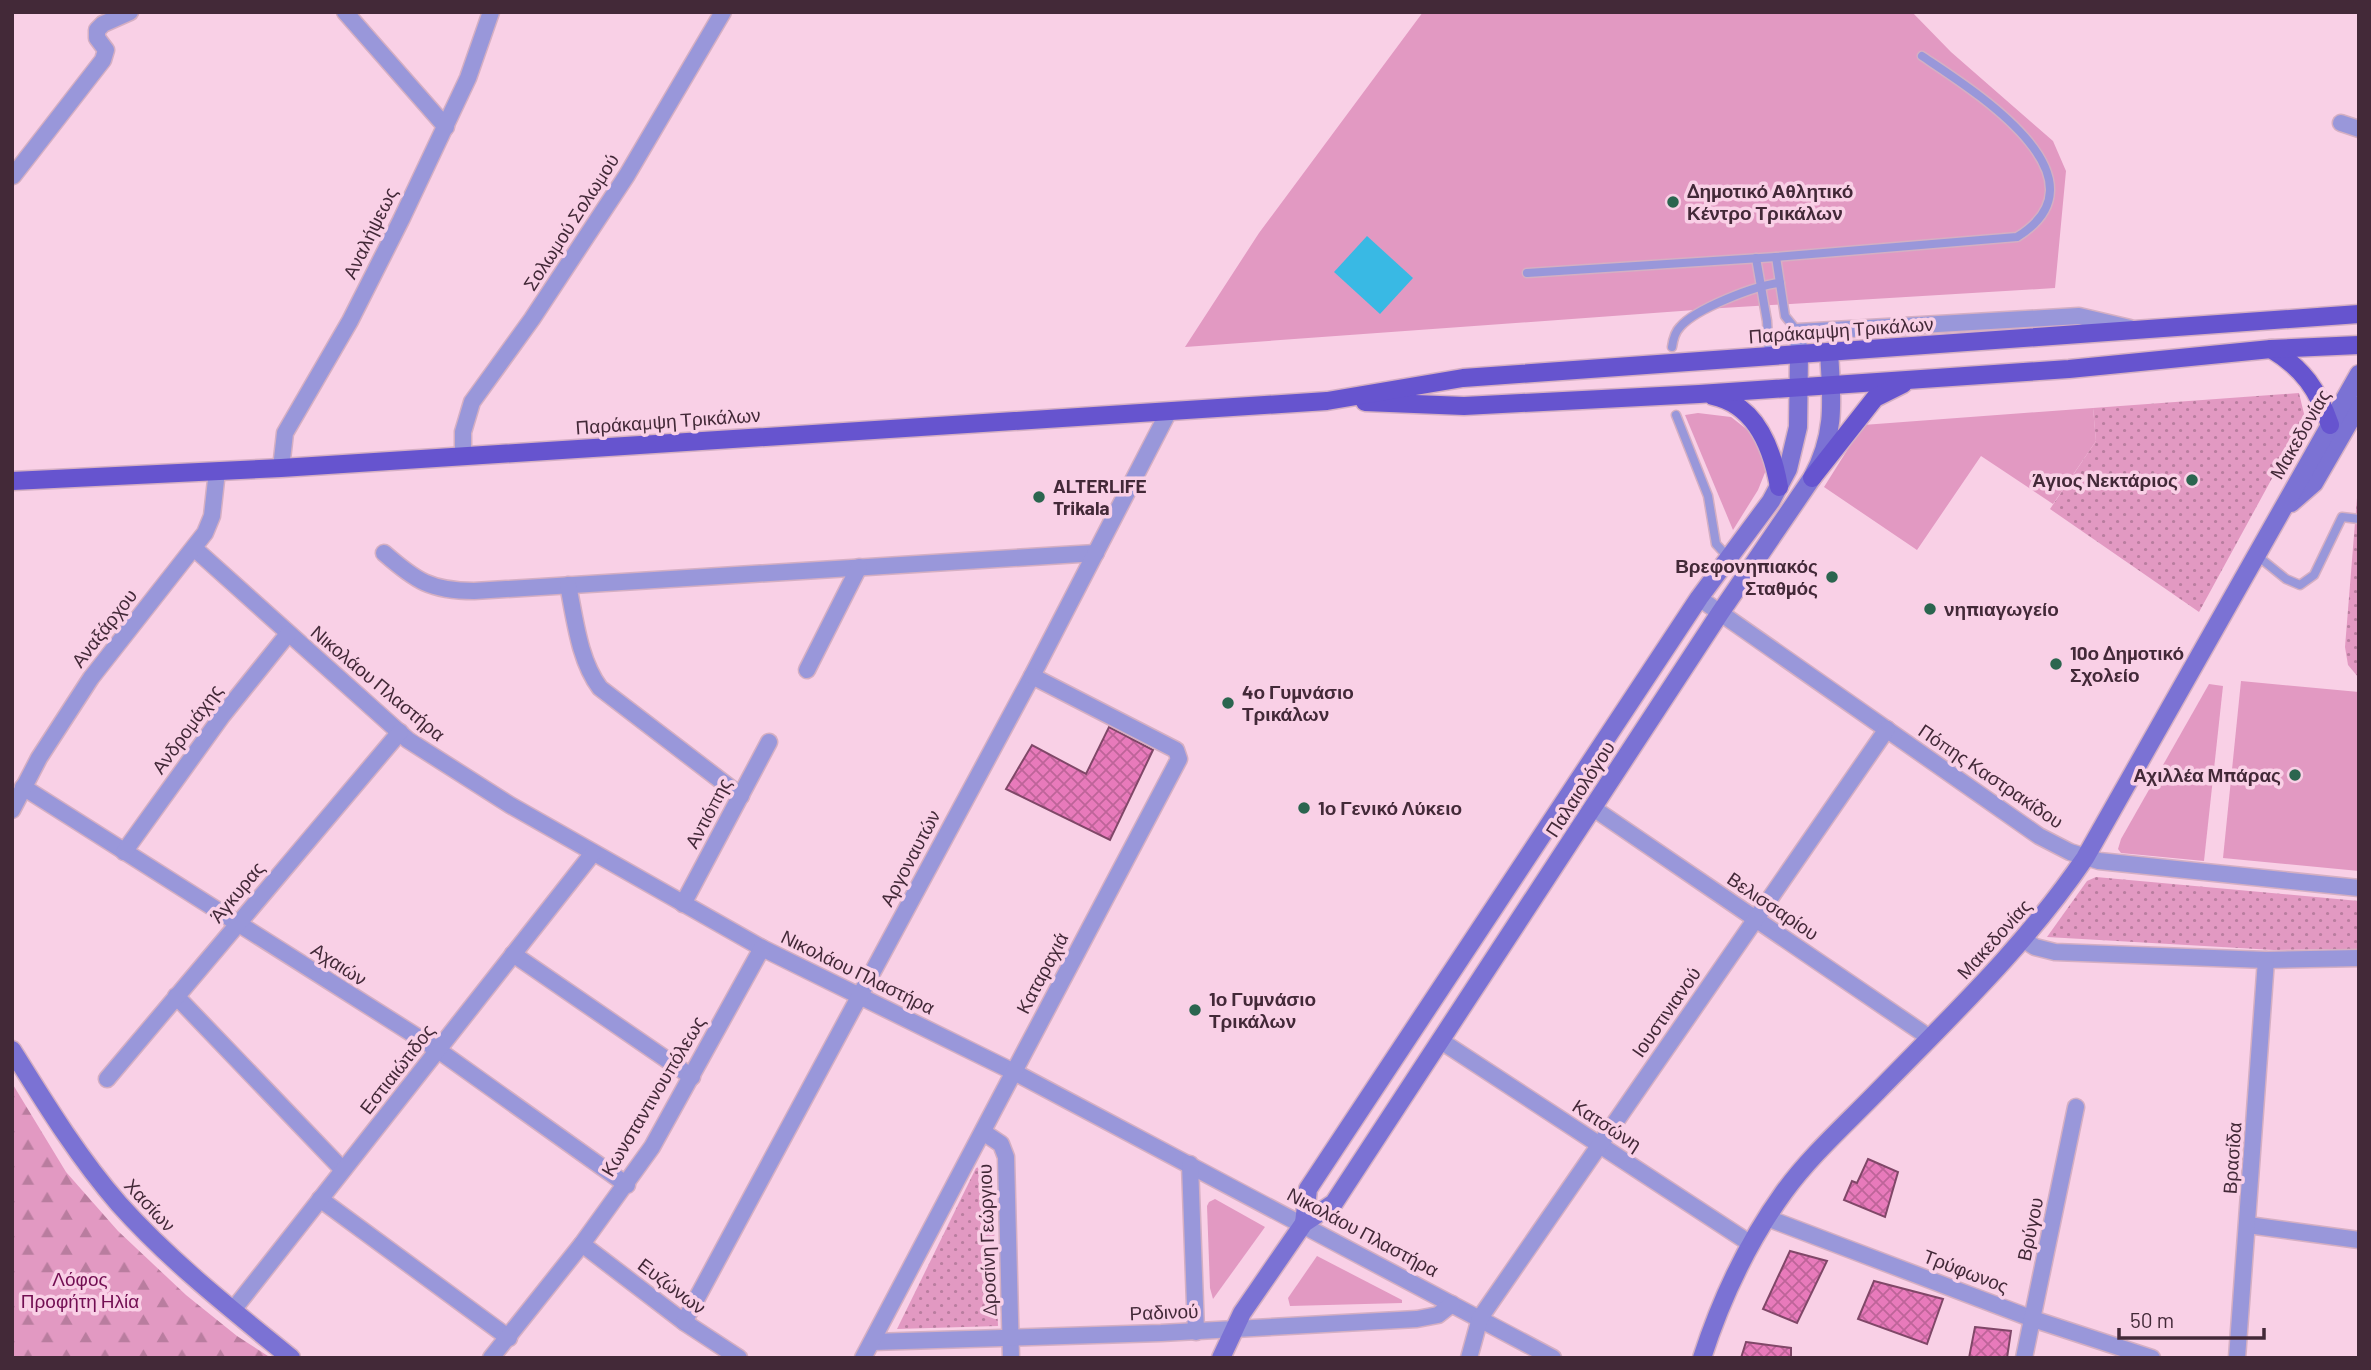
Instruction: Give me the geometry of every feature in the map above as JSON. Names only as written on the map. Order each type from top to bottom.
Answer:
[{"type":"main road","name":"Παράκαμψη Τρικάλων","points":[[12,481],[281,468],[1327,401],[1463,378],[2359,314]]},
{"type":"main road","name":"Παράκαμψη Τρικάλων","points":[[1327,401],[1464,407],[1913,380],[2069,369],[2271,349],[2359,345]]},
{"type":"main road","points":[[2271,349],[2306,375],[2330,425]]},
{"type":"main road","name":"Παλαιολόγου","points":[[1221,1358],[1234,1330],[1304,1223],[1334,1203],[1720,613],[1812,478],[1823,459],[1831,432],[1829,352]]},
{"type":"main road","name":"Παλαιολόγου","points":[[1304,1223],[1308,1189],[1699,598],[1779,487],[1798,427],[1799,354]]},
{"type":"main road","name":"Μακεδονίας","points":[[1702,1358],[1721,1304],[1751,1244],[1808,1164],[2024,940],[2085,858],[2359,374]]},
{"type":"main road","points":[[1812,478],[1875,398],[1913,380]]},
{"type":"main road","points":[[1699,394],[1733,402],[1752,419],[1771,450],[1779,487]]},
{"type":"main road","name":"Μακεδονίας","points":[[2278,515],[2314,483],[2359,405]]},
{"type":"main road","name":"Χασίων","points":[[12,1050],[69,1139],[118,1203],[191,1276],[291,1358]]},
{"type":"street","points":[[13,176],[103,60],[106,50],[97,38],[97,30],[103,24],[130,12]]},
{"type":"street","points":[[345,12],[446,127]]},
{"type":"street","name":"Αναλήψεως","points":[[281,468],[285,433],[367,287],[446,127],[468,78],[491,12]]},
{"type":"street","name":"Σολωμού Σολωμού","points":[[463,455],[463,432],[472,402],[531,319],[627,174],[723,12]]},
{"type":"street","points":[[2341,123],[2359,129]]},
{"type":"street","points":[[1799,354],[1798,332],[2079,316],[2136,329]]},
{"type":"street","points":[[1828,331],[1829,352]]},
{"type":"street","name":"Αργοναυτών","points":[[684,1322],[1032,676],[1170,411]]},
{"type":"street","name":"Αναξάρχου","points":[[12,810],[91,678],[195,549],[212,516],[217,471]]},
{"type":"street","name":"Νικολάου Πλαστήρα","points":[[195,549],[400,732],[443,763],[593,853],[762,948],[1014,1072],[1304,1223],[1553,1358]]},
{"type":"street","points":[[384,553],[411,576],[436,588],[474,591],[1096,553]]},
{"type":"street","points":[[807,670],[859,567]]},
{"type":"street","points":[[568,585],[590,675],[600,688],[741,796]]},
{"type":"street","name":"Πόπης Καστρακίδου","points":[[1699,598],[2039,836],[2085,858],[2359,888]]},
{"type":"street","name":"Ανδρομάχης","points":[[124,852],[222,716],[288,634]]},
{"type":"street","name":"Καταραχιά","points":[[863,1358],[1179,758],[1175,750],[1032,676]]},
{"type":"street","name":"Ιουστινιανού","points":[[1469,1358],[1480,1318],[1887,729]]},
{"type":"street","name":"Άγκυρας","points":[[107,1079],[400,732]]},
{"type":"street","name":"Αντιόπης","points":[[683,904],[769,743]]},
{"type":"street","name":"Αχαιών","points":[[23,788],[438,1050],[627,1185]]},
{"type":"street","name":"Βελισσαρίου","points":[[1593,808],[1930,1038]]},
{"type":"street","name":"Εστιαιώτιδος","points":[[233,1310],[593,853]]},
{"type":"street","points":[[2024,940],[2035,947],[2054,952],[2266,960],[2359,958]]},
{"type":"street","name":"Κωνσταντινουπόλεως","points":[[491,1358],[627,1185],[692,1077],[762,948]]},
{"type":"street","points":[[513,954],[692,1077]]},
{"type":"street","name":"Βρασίδα","points":[[2236,1358],[2266,960]]},
{"type":"street","points":[[176,996],[343,1170]]},
{"type":"street","name":"Κατσώνη","points":[[1441,1041],[1751,1244]]},
{"type":"street","name":"Βρύγου","points":[[2024,1358],[2076,1107]]},
{"type":"street","name":"Δροσίνη Γεώργιου","points":[[983,1132],[998,1140],[1006,1154],[1012,1358]]},
{"type":"street","points":[[1190,1164],[1196,1332]]},
{"type":"street","points":[[320,1199],[509,1338]]},
{"type":"street","name":"Τρύφωνος","points":[[1767,1218],[2033,1319],[2152,1358]]},
{"type":"street","points":[[2248,1225],[2359,1240]]},
{"type":"street","name":"Ευζώνων","points":[[582,1244],[684,1322],[739,1358]]},
{"type":"street","name":"Ραδινού","points":[[872,1342],[1196,1332],[1417,1319],[1438,1315],[1452,1304]]},
{"type":"lane","points":[[1527,273],[1776,257],[2017,237],[2036,225],[2048,206],[2050,185],[2038,152],[2010,122],[1964,84],[1922,56]]},
{"type":"lane","points":[[1776,257],[1785,316],[1798,332]]},
{"type":"lane","points":[[1756,258],[1769,356]]},
{"type":"lane","points":[[1672,347],[1680,326],[1692,317],[1761,284],[1780,283]]},
{"type":"lane","points":[[1676,415],[1707,496],[1716,544],[1729,558]]},
{"type":"lane","points":[[2255,554],[2286,579],[2300,585],[2314,575],[2342,517],[2359,519]]},
{"type":"green space","name":"Δημοτικό Αθλητικό Κέντρο Τρικάλων","points":[[1423,12],[1912,12],[1951,52],[2053,141],[2066,171],[2055,288],[1722,308],[1185,347],[1259,233]]},
{"type":"green space","points":[[2299,393],[2305,418],[2199,612],[2050,509],[2096,441],[2093,408]]},
{"type":"green space","points":[[2093,408],[2096,441],[2053,504],[1981,456],[1917,550],[1824,487],[1863,425]]},
{"type":"green space","points":[[1698,413],[1731,417],[1758,438],[1766,470],[1758,490],[1733,530],[1685,415]]},
{"type":"green space","points":[[2359,473],[2359,678],[2348,665],[2345,647]]},
{"type":"green space","name":"Αχιλλέα Μπάρας","points":[[2241,681],[2359,692],[2359,871],[2223,858]]},
{"type":"green space","points":[[2209,684],[2223,686],[2204,861],[2121,853],[2118,849],[2121,839]]},
{"type":"green space","points":[[2096,877],[2359,901],[2359,949],[2274,950],[2047,937],[2087,881]]},
{"type":"green space","name":"Λόφος Προφήτη Ηλία","points":[[12,1083],[66,1172],[118,1231],[186,1295],[237,1336],[271,1358],[12,1358]]},
{"type":"green space","points":[[976,1168],[989,1168],[992,1176],[998,1326],[897,1329]]},
{"type":"green space","points":[[1215,1199],[1265,1227],[1213,1299],[1210,1288],[1207,1206]]},
{"type":"green space","points":[[1317,1256],[1402,1300],[1402,1303],[1290,1306],[1288,1298]]},
{"type":"water","points":[[1367,236],[1413,278],[1380,314],[1334,272]]},
{"type":"building","points":[[1109,727],[1153,750],[1110,840],[1006,789],[1032,745],[1086,774]]},
{"type":"building","points":[[1868,1159],[1898,1172],[1885,1217],[1844,1200],[1852,1181],[1857,1183]]},
{"type":"building","points":[[1790,1251],[1827,1261],[1797,1323],[1763,1309]]},
{"type":"building","points":[[1874,1281],[1943,1299],[1927,1344],[1858,1319]]},
{"type":"building","points":[[1975,1327],[2011,1331],[2007,1358],[1969,1358]]},
{"type":"building","points":[[1746,1342],[1791,1348],[1791,1358],[1741,1358]]},
{"type":"place","name":"Δημοτικό Αθλητικό Κέντρο Τρικάλων","points":[[1673,202]]},
{"type":"place","name":"Άγιος Νεκτάριος","points":[[2192,480]]},
{"type":"place","name":"ALTERLIFE Trikala","points":[[1039,497]]},
{"type":"place","name":"Βρεφονηπιακός Σταθμός","points":[[1832,577]]},
{"type":"place","name":"νηπιαγωγείο","points":[[1930,609]]},
{"type":"place","name":"10ο Δημοτικό Σχολείο","points":[[2056,664]]},
{"type":"place","name":"4ο Γυμνάσιο Τρικάλων","points":[[1228,703]]},
{"type":"place","name":"Αχιλλέα Μπάρας","points":[[2295,775]]},
{"type":"place","name":"1ο Γενικό Λύκειο","points":[[1304,808]]},
{"type":"place","name":"1ο Γυμνάσιο Τρικάλων","points":[[1195,1010]]}]
